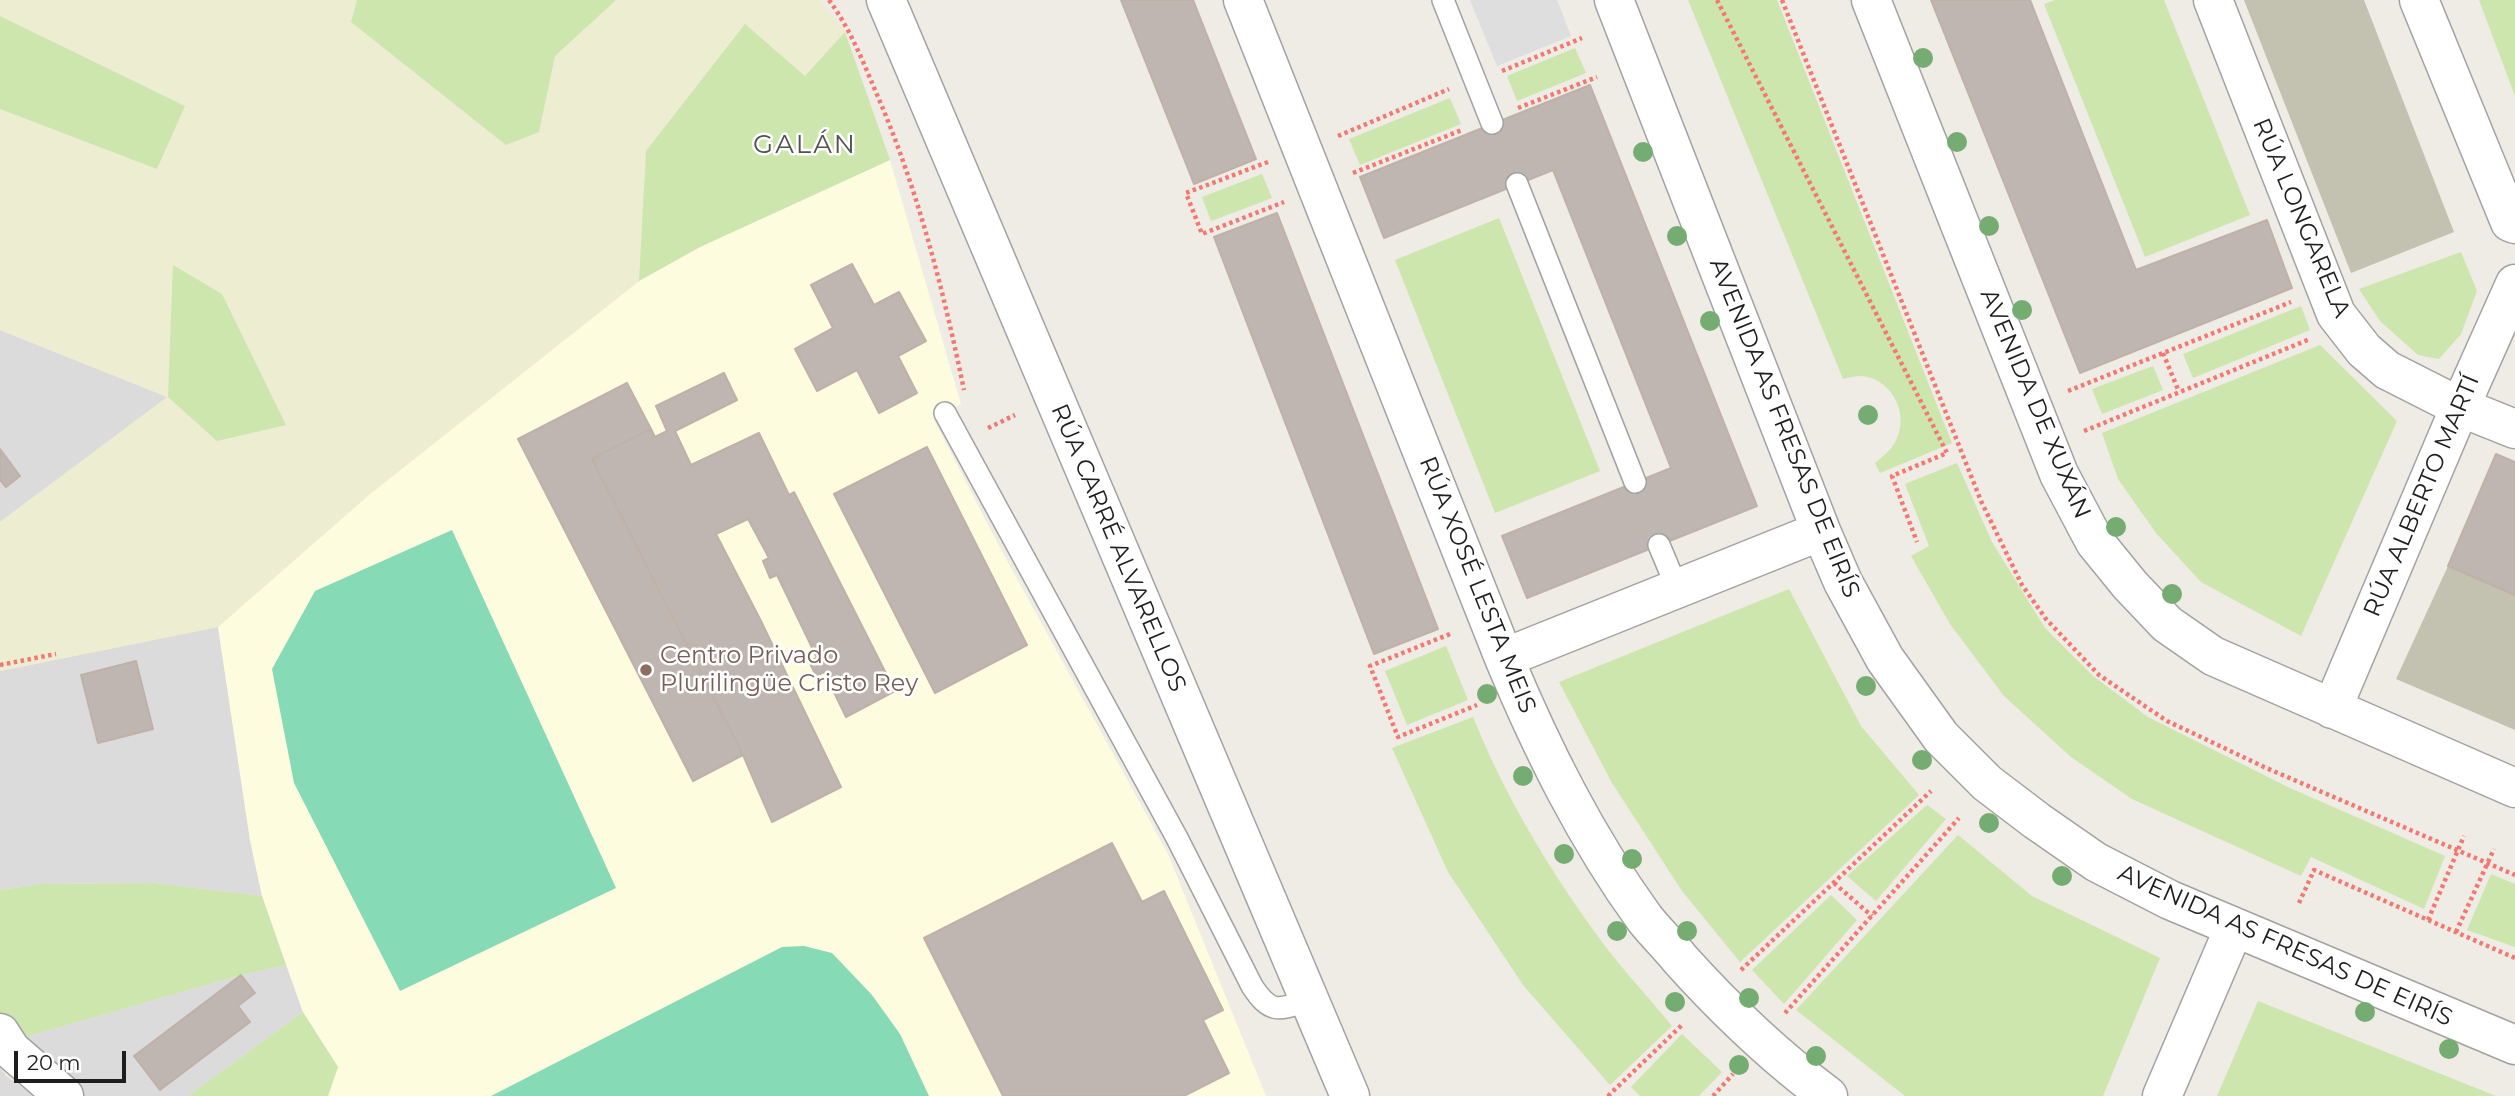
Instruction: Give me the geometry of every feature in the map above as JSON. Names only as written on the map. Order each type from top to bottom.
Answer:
[{"type":"street","name":"RÚA CARRÉ ALVARELLOS","points":[[887,0],[1350,1096]]},
{"type":"street","name":"RÚA XOSÉ LESTA MEIS","points":[[1243,0],[1504,657],[1527,713],[1569,799],[1606,862],[1647,921],[1717,999],[1803,1077],[1828,1096]]},
{"type":"street","name":"AVENIDA AS FRESAS DE EIRÍS","points":[[1614,0],[1843,582],[1885,659],[1941,737],[1987,783],[2096,862],[2170,900],[2234,928],[2515,1045]]},
{"type":"street","name":"AVENIDA DE XUXÁN","points":[[1871,0],[2050,452],[2095,542],[2130,585],[2167,624],[2213,656],[2515,788]]},
{"type":"street","name":"RÚA LONGARELA","points":[[2213,0],[2336,314],[2364,351],[2387,370],[2460,407],[2515,429]]},
{"type":"street","points":[[2419,0],[2505,211],[2510,222],[2515,225]]},
{"type":"street","name":"RÚA ALBERTO MARTÍ","points":[[2332,709],[2515,284]]},
{"type":"street","points":[[1504,657],[1821,531]]},
{"type":"street","points":[[2162,1096],[2234,928]]},
{"type":"street","points":[[0,1033],[11,1051],[64,1096]]},
{"type":"lane","points":[[1443,0],[1492,123]]},
{"type":"lane","points":[[1517,184],[1635,482]]},
{"type":"lane","points":[[945,413],[1177,838],[1252,986],[1270,1008],[1282,1009],[1309,1000]]},
{"type":"lane","points":[[1660,545],[1677,588]]},
{"type":"path","points":[[829,0],[841,17],[862,59],[886,114],[919,205],[950,320],[967,402]]},
{"type":"path","points":[[1717,0],[1947,453],[1892,476],[1917,542]]},
{"type":"path","points":[[1496,74],[1581,38]]},
{"type":"path","points":[[1511,111],[1597,76]]},
{"type":"path","points":[[1334,137],[1451,88],[1456,100]]},
{"type":"path","points":[[1349,175],[1467,128],[1464,120]]},
{"type":"path","points":[[1269,162],[1186,193],[1202,234],[1285,201]]},
{"type":"path","points":[[2068,391],[2292,302]]},
{"type":"path","points":[[2084,431],[2322,334]]},
{"type":"path","points":[[2163,353],[2179,392]]},
{"type":"path","points":[[983,430],[1015,415]]},
{"type":"path","points":[[1450,634],[1370,666],[1398,737],[1477,705]]},
{"type":"path","points":[[0,665],[56,654]]},
{"type":"path","points":[[1741,970],[1931,791]]},
{"type":"path","points":[[1785,1013],[1959,818]]},
{"type":"path","points":[[2428,920],[2464,836]]},
{"type":"path","points":[[2456,932],[2494,849]]},
{"type":"path","points":[[2299,903],[2314,870],[2515,958]]},
{"type":"path","points":[[1834,883],[1872,916]]},
{"type":"path","points":[[1610,1096],[1682,1025]]},
{"type":"path","points":[[1713,1096],[1733,1074]]},
{"type":"shaded area","points":[[0,0],[357,0],[351,22],[539,132],[555,56],[616,0],[819,0],[845,32],[805,76],[746,25],[646,151],[639,281],[370,494],[218,627],[0,671],[0,522],[167,397],[0,330],[0,109],[157,169],[185,106],[0,16]],"holes":[[[173,266],[222,294],[286,425],[217,441]]]},
{"type":"shaded area","points":[[1470,0],[1557,0],[1571,36],[1497,66]]},
{"type":"shaded area","points":[[2244,0],[2364,0],[2454,232],[2351,273]]},
{"type":"shaded area","name":"Centro Privado Plurilingüe Cristo Rey","points":[[890,160],[961,404],[934,420],[998,544],[1168,854],[1266,1096],[328,1096],[338,1067],[303,1012],[262,896],[250,840],[218,627],[370,494],[639,281],[700,247]]},
{"type":"shaded area","points":[[0,330],[168,397],[0,522]]},
{"type":"shaded area","points":[[2448,566],[2515,595],[2515,730],[2396,679]]},
{"type":"shaded area","points":[[218,627],[250,840],[262,896],[154,883],[42,884],[0,890],[0,671]]},
{"type":"shaded area","points":[[286,965],[303,1012],[188,1096],[82,1096],[12,1041],[241,975]]},
{"type":"shaded area","points":[[0,1067],[6,1076],[35,1096],[0,1096]]},
{"type":"green space","points":[[357,0],[616,0],[555,56],[539,132],[506,145],[351,22]]},
{"type":"green space","points":[[1688,0],[1777,0],[1952,443],[1880,473],[1875,463],[1891,449],[1900,428],[1894,397],[1880,382],[1871,378],[1860,376],[1843,379]]},
{"type":"green space","points":[[2055,0],[2164,0],[2250,215],[2145,257],[2044,4]]},
{"type":"green space","points":[[2479,0],[2515,0],[2515,96]]},
{"type":"green space","points":[[0,16],[185,106],[157,169],[0,109]]},
{"type":"green space","points":[[745,24],[805,76],[845,32],[890,160],[700,247],[639,281],[646,151]]},
{"type":"green space","points":[[1575,48],[1586,73],[1517,101],[1507,76]]},
{"type":"green space","points":[[1450,98],[1461,124],[1360,165],[1349,139]]},
{"type":"green space","points":[[1262,174],[1272,198],[1211,221],[1202,197]]},
{"type":"green space","points":[[1499,218],[1600,471],[1495,513],[1395,260]]},
{"type":"green space","points":[[2461,252],[2477,291],[2461,334],[2439,359],[2418,355],[2380,321],[2359,289]]},
{"type":"green space","points":[[173,265],[222,294],[286,425],[217,441],[168,397]]},
{"type":"green space","points":[[2301,306],[2310,330],[2193,378],[2183,354]]},
{"type":"green space","points":[[2320,345],[2397,421],[2301,636],[2201,582],[2156,533],[2118,479],[2102,433]]},
{"type":"green space","points":[[2153,366],[2163,390],[2102,414],[2092,389]]},
{"type":"green space","points":[[1957,463],[1992,542],[2045,628],[2093,676],[2148,717],[2290,788],[2445,856],[2424,909],[2311,857],[2301,876],[2132,799],[2071,757],[2004,696],[1950,624],[1911,556],[1929,546],[1905,484]]},
{"type":"green space","points":[[452,530],[616,888],[400,991],[294,783],[272,669],[315,591]]},
{"type":"green space","points":[[1789,589],[1861,726],[1919,795],[1740,962],[1682,891],[1612,783],[1559,682]]},
{"type":"green space","points":[[1446,646],[1468,700],[1407,725],[1385,671]]},
{"type":"green space","points":[[1473,717],[1512,801],[1559,880],[1603,943],[1672,1026],[1610,1085],[1523,985],[1448,872],[1392,748]]},
{"type":"green space","points":[[1927,805],[1946,819],[1876,901],[1847,876]]},
{"type":"green space","points":[[1958,835],[2032,896],[2160,958],[2103,1096],[1905,1096],[1796,1010]]},
{"type":"green space","points":[[2491,874],[2515,884],[2515,947],[2467,930]]},
{"type":"green space","points":[[154,883],[262,896],[286,965],[241,975],[12,1041],[0,1015],[0,890],[42,884]]},
{"type":"green space","points":[[1831,895],[1857,920],[1784,1004],[1752,970]]},
{"type":"green space","points":[[804,946],[832,953],[872,995],[900,1034],[929,1096],[491,1096],[782,947]]},
{"type":"green space","points":[[2258,1001],[2496,1096],[2217,1096]]},
{"type":"green space","points":[[303,1012],[338,1067],[328,1096],[188,1096]]},
{"type":"green space","points":[[1682,1034],[1722,1072],[1699,1096],[1640,1096],[1631,1087]]},
{"type":"building","points":[[1121,0],[1193,0],[1256,159],[1194,184]]},
{"type":"building","points":[[1931,0],[2030,0],[2136,270],[2267,220],[2292,288],[2080,373]]},
{"type":"building","points":[[1590,85],[1757,506],[1527,598],[1502,536],[1671,468],[1553,170],[1384,238],[1360,177]]},
{"type":"building","points":[[1277,213],[1438,629],[1374,654],[1214,237]]},
{"type":"building","points":[[852,264],[874,305],[899,292],[926,341],[898,356],[917,393],[879,413],[857,370],[817,391],[795,349],[833,328],[811,285]]},
{"type":"building","points":[[724,373],[737,400],[675,431],[691,465],[759,433],[789,495],[794,492],[895,691],[846,717],[824,672],[816,676],[809,661],[817,658],[777,575],[770,578],[763,561],[769,558],[748,519],[716,534],[841,787],[772,822],[743,755],[592,459],[651,429],[655,437],[667,431],[656,406]]},
{"type":"building","points":[[627,383],[651,429],[592,459],[743,755],[693,781],[518,439]]},
{"type":"building","points":[[927,447],[1027,645],[935,693],[834,494]]},
{"type":"building","points":[[0,449],[20,476],[6,487],[0,480]]},
{"type":"building","points":[[2496,454],[2515,462],[2515,595],[2448,566]]},
{"type":"building","points":[[136,661],[153,729],[98,743],[81,675]]},
{"type":"building","points":[[1112,843],[1142,902],[1164,891],[1223,1010],[1203,1020],[1229,1073],[1184,1096],[1003,1096],[924,938]]},
{"type":"building","points":[[241,975],[255,993],[238,1006],[250,1022],[160,1090],[134,1056]]},
{"type":"place","name":"Centro Privado Plurilingüe Cristo Rey","points":[[646,670]]},
{"type":"district","name":"GALÁN","points":[[805,145]]}]
